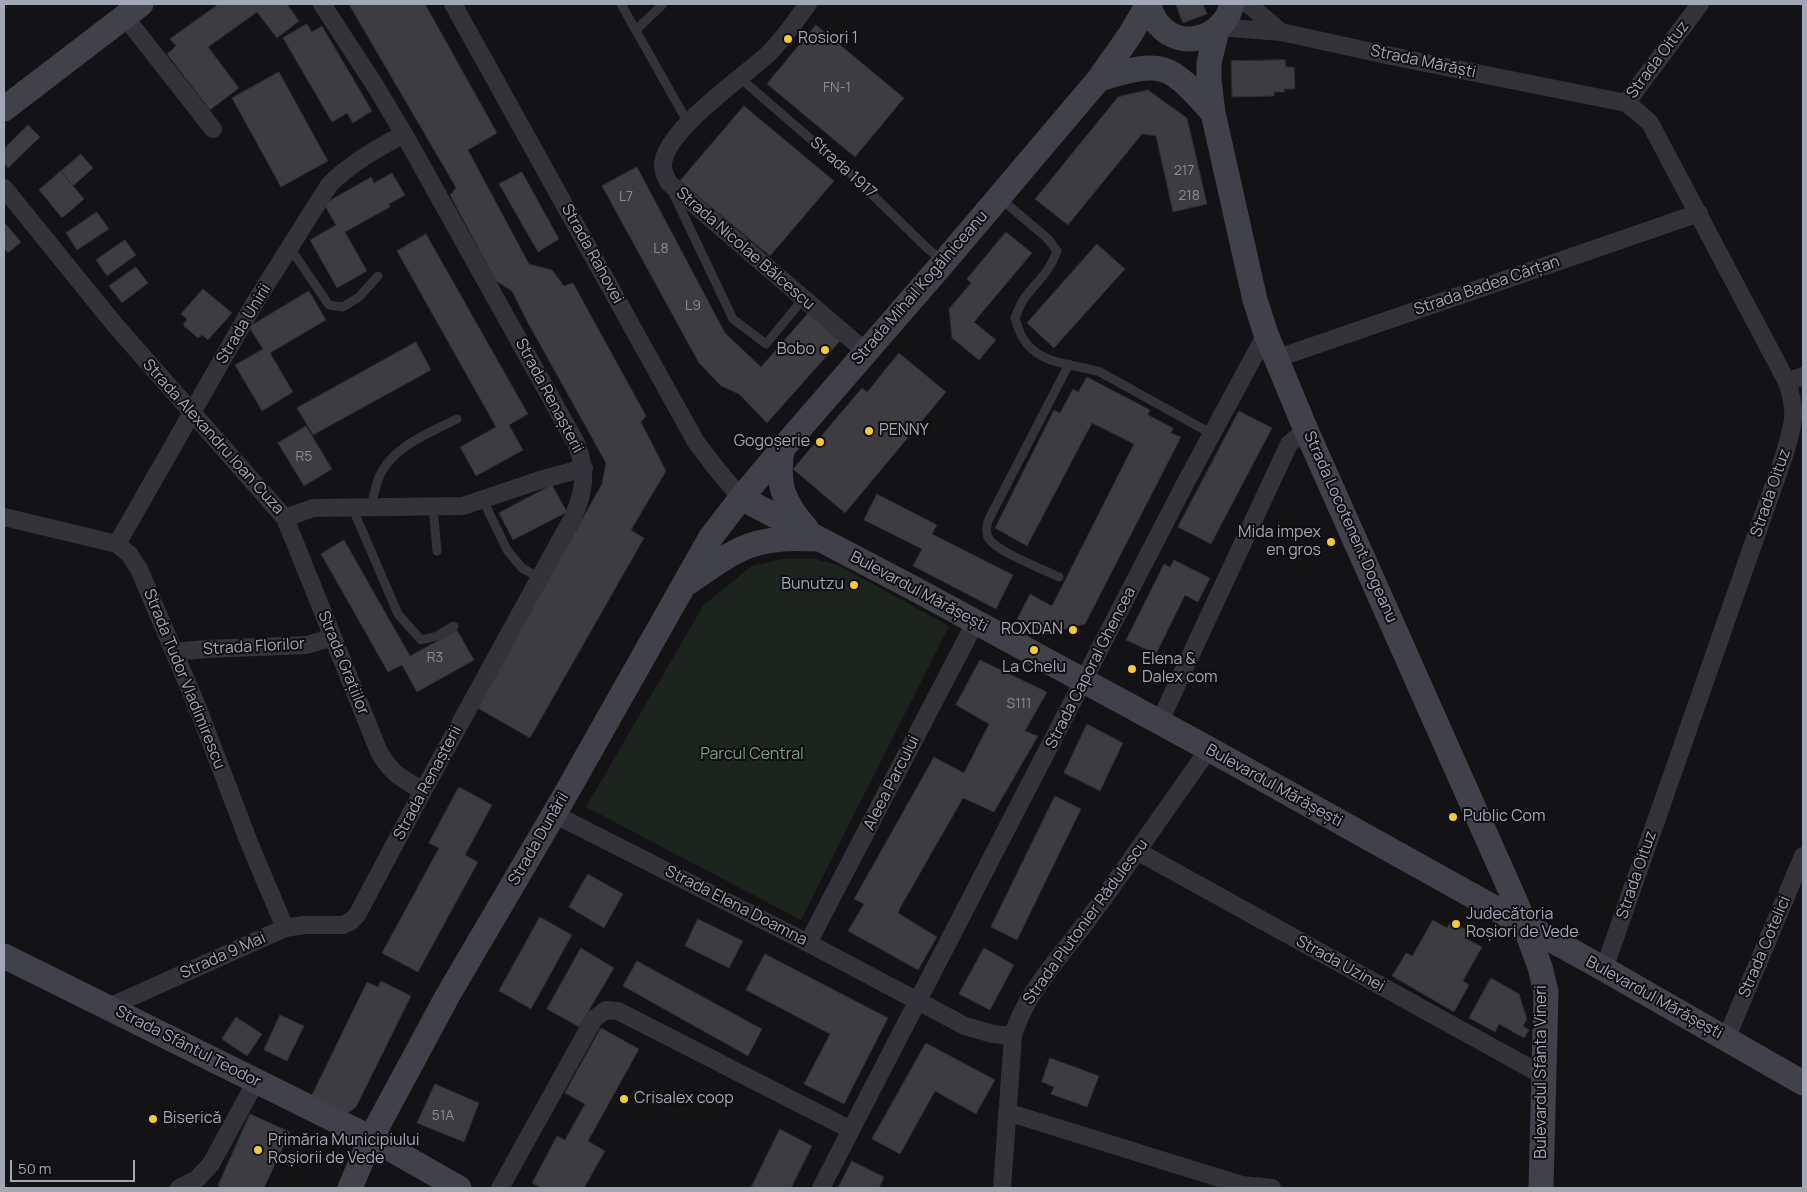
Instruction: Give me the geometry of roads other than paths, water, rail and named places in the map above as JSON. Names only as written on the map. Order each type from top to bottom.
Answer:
[{"type":"main road","name":"Strada Mihail Kogălniceanu","points":[[741,498],[1099,79],[1130,35],[1148,4]]},
{"type":"main road","name":"Strada Locotenent Dogeanu","points":[[1148,4],[1159,26],[1168,32],[1212,113]]},
{"type":"main road","name":"Strada Locotenent Dogeanu","points":[[1232,4],[1225,22],[1218,29],[1210,62],[1209,80],[1212,113],[1255,300],[1266,334],[1306,430],[1526,927]]},
{"type":"main road","points":[[4,108],[133,10]]},
{"type":"main road","points":[[1168,32],[1181,38],[1194,39],[1206,36],[1218,29]]},
{"type":"main road","name":"Strada Mihail Kogălniceanu","points":[[1099,79],[1122,59],[1168,32]]},
{"type":"main road","points":[[1099,79],[1144,67],[1158,68],[1172,73],[1184,81],[1212,113]]},
{"type":"main road","points":[[782,449],[779,474],[783,496],[790,509],[816,537]]},
{"type":"main road","name":"Bulevardul Mărășești","points":[[741,498],[915,589],[1159,722],[1604,969],[1803,1083]]},
{"type":"main road","name":"Strada Dunării","points":[[350,1188],[371,1138],[452,987],[554,814],[711,537],[741,498]]},
{"type":"main road","points":[[683,586],[735,551],[757,542],[794,537],[816,537]]},
{"type":"main road","name":"Bulevardul Sfânta Vineri","points":[[1526,927],[1540,967],[1546,992],[1542,1188]]},
{"type":"main road","name":"Strada Sfântul Teodor","points":[[4,956],[371,1138],[459,1188]]},
{"type":"street","name":"Strada Renașterii","points":[[322,4],[404,134],[576,443],[582,456],[584,468],[578,506],[540,578],[357,915],[350,922],[342,925]]},
{"type":"street","name":"Strada Rahovei","points":[[453,4],[696,442],[741,498]]},
{"type":"street","name":"Strada Nicolae Bălcescu","points":[[808,4],[769,53],[688,122],[668,150],[664,174],[669,183],[866,352]]},
{"type":"street","points":[[1248,4],[1280,32]]},
{"type":"street","name":"Strada Oituz","points":[[1604,969],[1784,456],[1794,422],[1795,379],[1699,213],[1650,123],[1640,113],[1626,104],[1700,4]]},
{"type":"street","points":[[133,10],[213,129]]},
{"type":"street","name":"Strada Mărăști","points":[[1218,29],[1280,32],[1626,104]]},
{"type":"street","name":"Strada Unirii","points":[[117,544],[254,304],[329,185],[342,172],[366,154],[404,134]]},
{"type":"street","name":"Strada Alexandru Ioan Cuza","points":[[4,188],[115,325],[285,518],[313,508],[463,506],[540,480],[584,468]]},
{"type":"street","name":"Strada Badea Cârțan","points":[[1276,359],[1699,213]]},
{"type":"street","name":"Strada Caporal Ghencea","points":[[918,1001],[1212,434],[1266,334]]},
{"type":"street","points":[[1159,722],[1289,444],[1306,430]]},
{"type":"street","points":[[4,517],[117,544]]},
{"type":"street","name":"Strada Grațiilor","points":[[285,518],[379,752],[388,766],[401,778],[423,791]]},
{"type":"street","name":"Strada Tudor Vladimirescu","points":[[117,544],[130,555],[139,569],[200,715],[250,845],[285,928]]},
{"type":"street","name":"Aleea Parcului","points":[[808,943],[975,623]]},
{"type":"street","name":"Strada Florilor","points":[[174,652],[307,645],[333,637]]},
{"type":"street","name":"Strada Plutonier Rădulescu","points":[[1002,1188],[1013,1036],[1017,1021],[1027,1000],[1209,750]]},
{"type":"street","name":"Strada Elena Doamna","points":[[554,814],[808,943],[965,1026],[993,1034],[1013,1036]]},
{"type":"street","name":"Strada Uzinei","points":[[1136,851],[1544,1076]]},
{"type":"street","name":"Strada Cotelici","points":[[1726,1039],[1803,856]]},
{"type":"street","name":"Strada 9 Mai","points":[[109,1007],[285,928],[304,925],[342,925]]},
{"type":"street","points":[[821,1188],[918,1001]]},
{"type":"street","points":[[500,1188],[594,1019],[606,1010],[618,1011],[851,1130]]},
{"type":"street","points":[[179,1188],[197,1179],[211,1164],[256,1081]]},
{"type":"street","points":[[1007,1112],[1242,1186],[1272,1188]]},
{"type":"lane","points":[[621,4],[688,122]]},
{"type":"lane","points":[[636,30],[663,4]]},
{"type":"lane","name":"Strada 1917","points":[[740,78],[851,174],[928,249],[944,262]]},
{"type":"lane","points":[[669,183],[733,319],[766,344],[803,298]]},
{"type":"lane","points":[[999,197],[1048,239],[1057,251],[1053,263],[1042,279],[1025,297],[1015,318],[1022,337],[1035,352],[1050,361],[1100,372],[1212,434]]},
{"type":"lane","points":[[290,248],[330,305],[342,308],[359,297],[378,276]]},
{"type":"lane","points":[[1059,577],[998,548],[988,539],[986,530],[988,521],[1069,364]]},
{"type":"lane","points":[[371,507],[378,479],[386,466],[402,449],[428,433],[457,419]]},
{"type":"lane","points":[[483,500],[507,550],[522,568],[540,578]]},
{"type":"lane","points":[[352,507],[398,614],[421,640],[437,636],[454,626]]},
{"type":"lane","points":[[433,507],[437,550]]},
{"type":"place","name":"Rosiori 1","points":[[788,39]]},
{"type":"place","name":"Bobo","points":[[825,350]]},
{"type":"place","name":"PENNY","points":[[869,431]]},
{"type":"place","name":"Gogoșerie","points":[[820,442]]},
{"type":"place","name":"Mida impex en gros","points":[[1331,542]]},
{"type":"place","name":"Bunutzu","points":[[854,585]]},
{"type":"place","name":"ROXDAN","points":[[1073,630]]},
{"type":"place","name":"La Chelu","points":[[1034,650]]},
{"type":"place","name":"Elena & Dalex com","points":[[1132,669]]},
{"type":"place","name":"Public Com","points":[[1453,817]]},
{"type":"place","name":"Judecătoria Roșiori de Vede","points":[[1456,924]]},
{"type":"place","name":"Crisalex coop","points":[[624,1099]]},
{"type":"place","name":"Biserică","points":[[153,1119]]},
{"type":"place","name":"Primăria Municipiului Roșiorii de Vede","points":[[258,1150]]},
{"type":"park label","name":"Parcul Central","points":[[752,755]]}]
